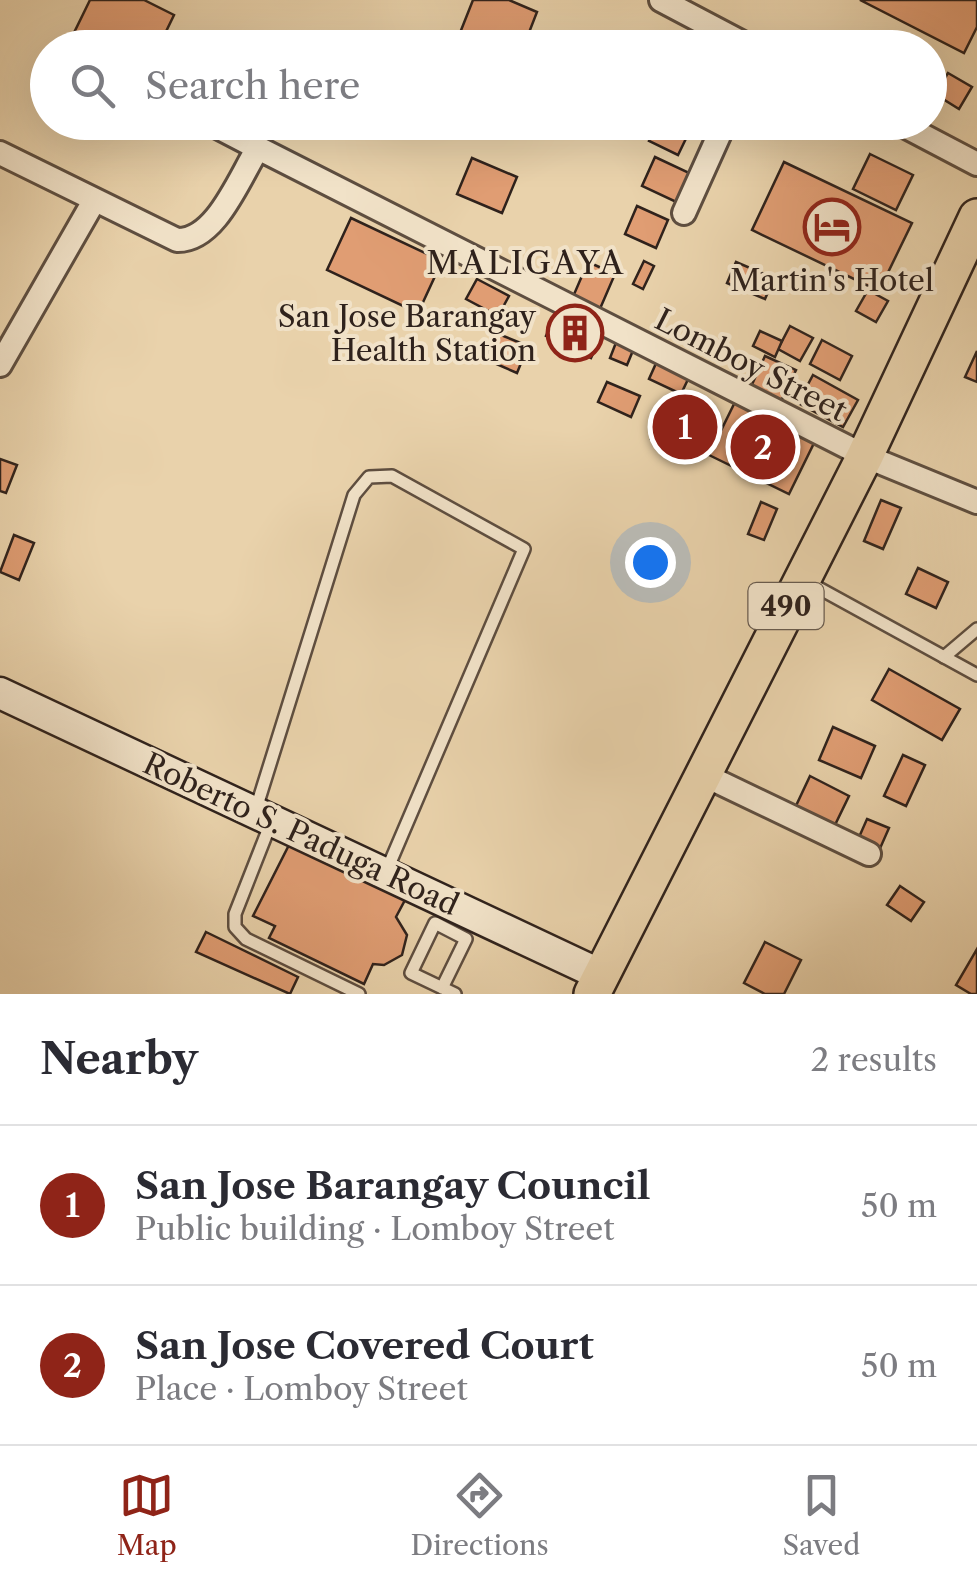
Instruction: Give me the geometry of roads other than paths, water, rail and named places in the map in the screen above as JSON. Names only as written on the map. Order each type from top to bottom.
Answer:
[{"type":"main road","name":"490","points":[[597,984],[864,456],[977,217]]},
{"type":"street","points":[[661,0],[718,30]]},
{"type":"street","name":"Lomboy Street","points":[[243,140],[864,456],[977,502]]},
{"type":"street","points":[[684,213],[717,140]]},
{"type":"street","points":[[931,140],[977,164]]},
{"type":"street","points":[[0,153],[177,240],[196,238],[206,232],[258,148]]},
{"type":"street","points":[[0,365],[94,201]]},
{"type":"street","name":"Roberto S. Paduga Road","points":[[0,693],[386,874],[597,984]]},
{"type":"street","points":[[702,774],[869,854]]},
{"type":"lane","points":[[359,994],[246,940],[235,927],[235,914],[354,495],[369,477],[392,476],[524,549],[386,874]]},
{"type":"lane","points":[[800,578],[977,675]]},
{"type":"lane","points":[[944,657],[977,629]]},
{"type":"lane","points":[[442,988],[466,939],[435,923],[411,973],[442,988],[455,994]]},
{"type":"place","name":"Martin's Hotel","points":[[832,227]]},
{"type":"place","name":"San Jose Barangay Health Station","points":[[575,333]]},
{"type":"place","name":"San Jose Barangay Council","points":[[685,427]]},
{"type":"place","name":"San Jose Covered Court","points":[[763,447]]},
{"type":"district","name":"MALIGAYA","points":[[526,262]]}]
